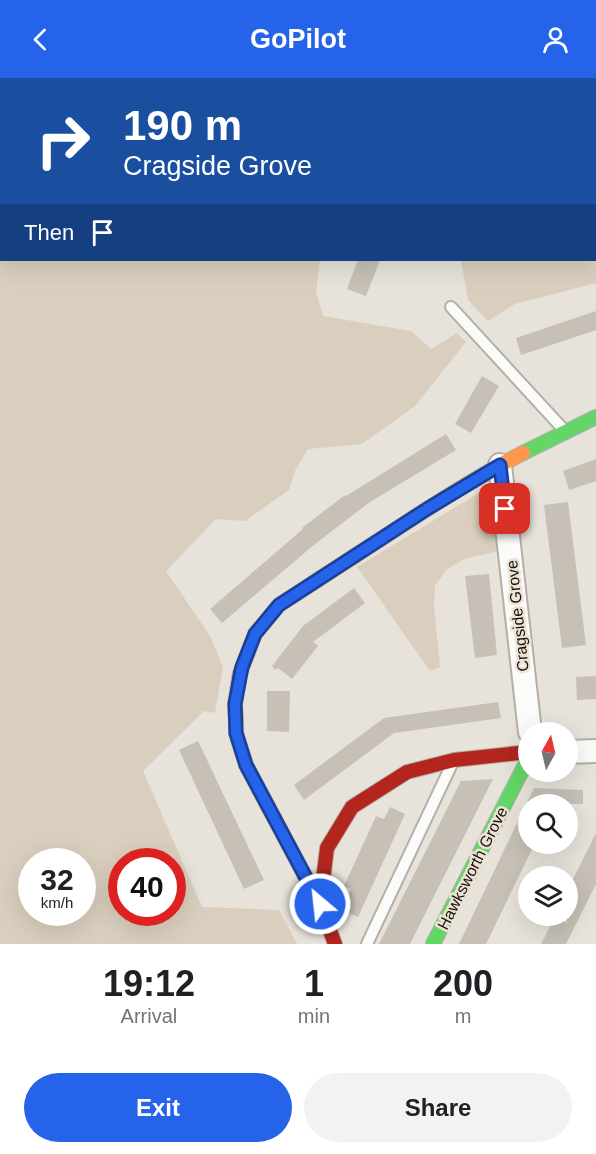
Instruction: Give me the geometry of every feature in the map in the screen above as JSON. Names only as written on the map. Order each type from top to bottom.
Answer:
[{"type":"street","points":[[335,944],[320,904],[246,765],[236,733],[235,704],[242,667],[255,634],[279,605],[427,509],[500,465],[596,417]]},
{"type":"street","name":"Cragside Grove","points":[[500,465],[529,722]]},
{"type":"street","points":[[578,752],[596,751]]},
{"type":"street","points":[[320,904],[327,848],[352,807],[407,772],[454,760],[518,753]]},
{"type":"street","name":"Hawksworth Grove","points":[[433,944],[518,778]]},
{"type":"lane","points":[[451,307],[566,433]]},
{"type":"lane","points":[[368,944],[454,760]]},
{"type":"shaded area","points":[[0,261],[320,261],[316,292],[323,316],[411,331],[431,349],[457,333],[466,342],[415,406],[362,444],[308,449],[295,471],[289,490],[245,521],[216,519],[166,571],[210,636],[223,667],[215,713],[204,711],[143,771],[176,848],[108,848],[108,926],[186,926],[186,870],[202,907],[279,910],[297,944],[0,944]]},
{"type":"shaded area","points":[[461,261],[596,261],[596,283],[515,304],[488,321],[468,300]]},
{"type":"shaded area","points":[[492,485],[504,550],[464,559],[446,570],[435,586],[434,606],[440,667],[430,671],[357,567]]},
{"type":"building","points":[[358,261],[380,261],[366,296],[347,289]]},
{"type":"building","points":[[596,311],[596,330],[521,355],[516,338]]},
{"type":"building","points":[[482,376],[499,386],[471,433],[455,424]]},
{"type":"building","points":[[446,434],[456,450],[370,502],[315,544],[222,623],[210,609],[302,528],[345,495]]},
{"type":"building","points":[[596,459],[596,481],[569,490],[563,471]]},
{"type":"building","points":[[568,502],[586,645],[562,648],[544,505]]},
{"type":"building","points":[[489,574],[497,655],[475,658],[465,576]]},
{"type":"building","points":[[354,588],[365,603],[313,642],[318,646],[292,679],[278,668],[275,670],[272,666],[303,626]]},
{"type":"building","points":[[596,676],[596,699],[577,700],[576,677]]},
{"type":"building","points":[[267,691],[290,691],[289,732],[267,731]]},
{"type":"building","points":[[498,702],[501,718],[394,733],[304,800],[294,785],[384,718]]},
{"type":"building","points":[[198,741],[264,880],[244,889],[179,750]]},
{"type":"building","points":[[493,779],[410,944],[379,944],[461,781]]},
{"type":"building","points":[[534,788],[583,790],[583,804],[578,804],[578,794],[531,794]]},
{"type":"building","points":[[390,807],[405,814],[358,917],[341,910],[351,889],[344,886],[376,816],[384,819]]},
{"type":"building","points":[[518,821],[518,854],[530,854],[524,866],[518,866],[518,878],[486,944],[459,944]]},
{"type":"building","points":[[596,833],[596,884],[578,920],[578,869]]},
{"type":"building","points":[[550,926],[575,926],[566,944],[541,944]]},
{"type":"traffic: fast","points":[[523,453],[596,417]]},
{"type":"traffic: fast","points":[[433,944],[518,778]]},
{"type":"traffic: slow","points":[[353,557],[458,490],[523,453]]},
{"type":"traffic: slow","points":[[236,720],[236,733],[246,765],[320,904]]},
{"type":"traffic: jam","points":[[236,720],[235,704],[240,673],[255,634],[279,605],[353,557]]},
{"type":"traffic: jam","points":[[335,944],[320,904],[327,848],[352,807],[407,772],[454,760],[518,753]]},
{"type":"route","points":[[320,904],[246,765],[236,733],[235,704],[240,673],[255,634],[279,605],[427,509],[500,465],[505,509]]}]
